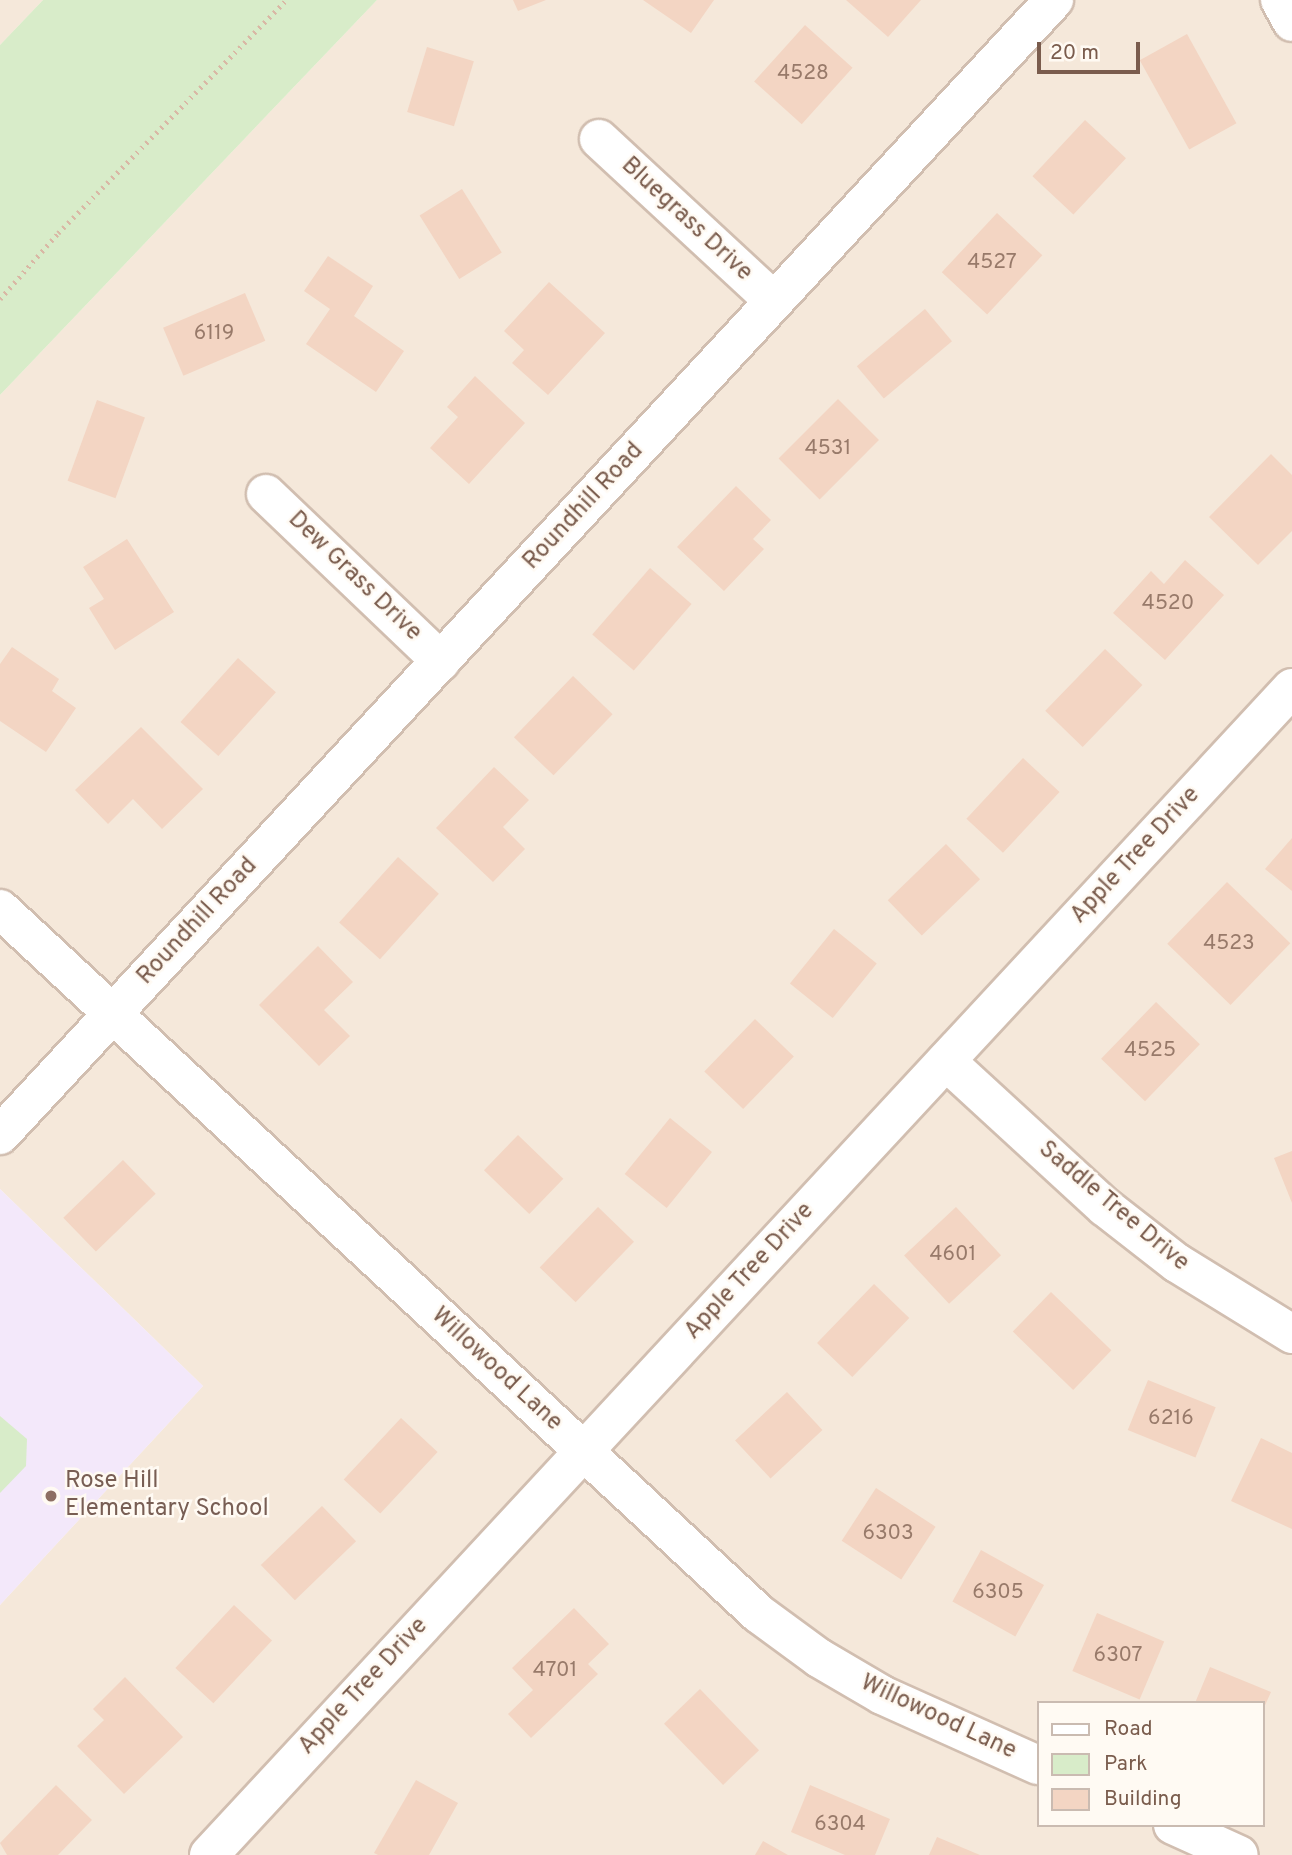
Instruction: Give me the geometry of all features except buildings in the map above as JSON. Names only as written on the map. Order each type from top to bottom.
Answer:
[{"type":"street","name":"Roundhill Road","points":[[0,1135],[1054,0]]},
{"type":"street","points":[[1280,0],[1292,22]]},
{"type":"street","name":"Bluegrass Drive","points":[[599,139],[774,301]]},
{"type":"street","name":"Dew Grass Drive","points":[[266,494],[441,662]]},
{"type":"street","name":"Apple Tree Drive","points":[[216,1852],[1292,688]]},
{"type":"street","name":"Willowood Lane","points":[[0,909],[759,1614],[818,1658],[882,1695],[1036,1764]]},
{"type":"street","name":"Saddle Tree Drive","points":[[946,1061],[1105,1207],[1177,1263],[1292,1334]]},
{"type":"street","points":[[1177,1827],[1239,1855]]},
{"type":"path","points":[[0,299],[58,233],[286,0]]},
{"type":"shaded area","points":[[0,0],[43,0],[0,45]]},
{"type":"shaded area","points":[[377,0],[1292,0],[1292,1855],[0,1855],[0,1605],[203,1386],[0,1189],[0,395]]},
{"type":"shaded area","name":"Rose Hill Elementary School","points":[[0,1189],[203,1386],[0,1605]]},
{"type":"green space","points":[[43,0],[377,0],[0,395],[0,45]]},
{"type":"green space","points":[[0,1416],[27,1439],[26,1466],[0,1493]]},
{"type":"place","name":"Rose Hill Elementary School","points":[[51,1496]]}]
